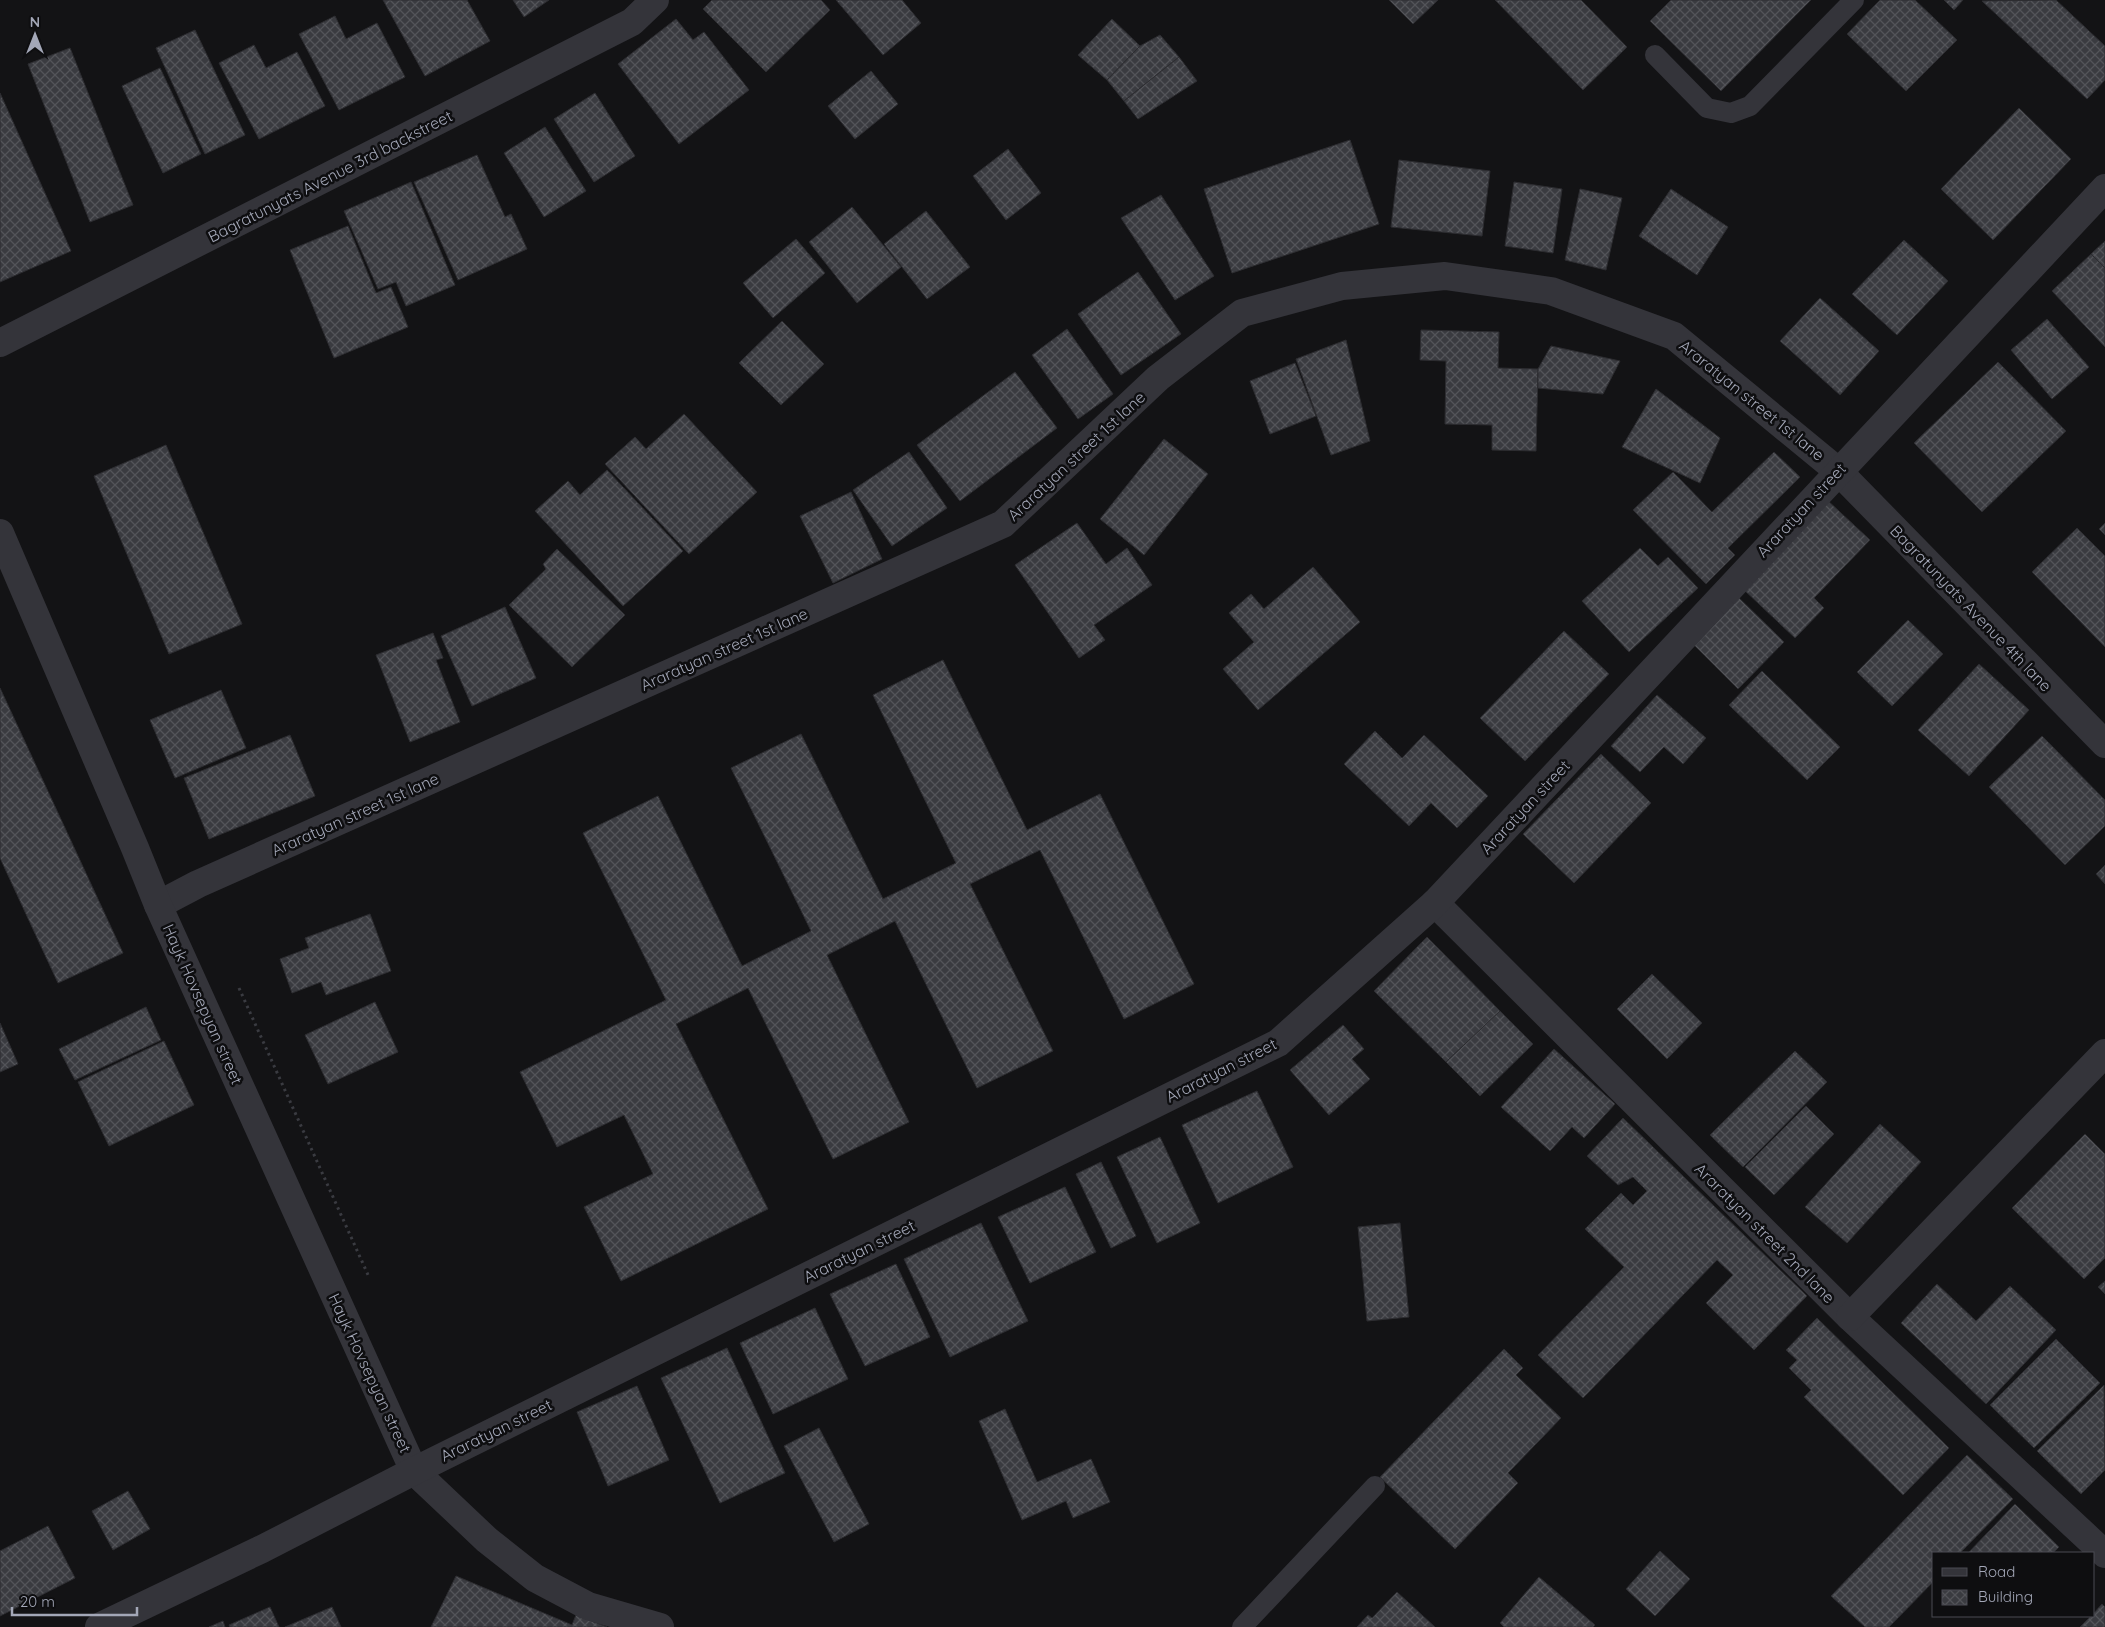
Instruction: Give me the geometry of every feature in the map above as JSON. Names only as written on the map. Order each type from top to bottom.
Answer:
[{"type":"street","name":"Bagratunyats Avenue 3rd backstreet","points":[[0,343],[632,22],[655,0]]},
{"type":"street","name":"Araratyan street","points":[[99,1627],[262,1549],[414,1470],[1278,1043],[1435,904],[1838,471],[2105,188]]},
{"type":"street","name":"Araratyan street 1st lane","points":[[158,905],[207,880],[1003,524],[1158,378],[1242,313],[1342,286],[1445,276],[1551,291],[1674,336],[1838,471]]},
{"type":"street","name":"Bagratunyats Avenue 4th lane","points":[[1838,471],[2105,744]]},
{"type":"street","name":"Hayk Hovsepyan street","points":[[0,533],[136,848],[158,905],[414,1470],[488,1540],[535,1578],[588,1606],[660,1627]]},
{"type":"street","name":"Araratyan street 2nd lane","points":[[1435,904],[1850,1317],[2105,1554]]},
{"type":"street","points":[[1850,1317],[2105,1053]]},
{"type":"lane","points":[[1655,55],[1707,108],[1731,113],[1750,106],[1854,0]]},
{"type":"lane","points":[[1242,1627],[1375,1486]]},
{"type":"path","points":[[239,988],[372,1284]]},
{"type":"building","points":[[383,0],[467,0],[490,41],[425,76]]},
{"type":"building","points":[[513,0],[549,0],[524,17]]},
{"type":"building","points":[[712,0],[821,0],[830,10],[766,72],[703,9]]},
{"type":"building","points":[[836,0],[902,0],[921,23],[883,55]]},
{"type":"building","points":[[1389,0],[1438,0],[1413,24]]},
{"type":"building","points":[[1495,0],[1581,0],[1627,47],[1583,90]]},
{"type":"building","points":[[1671,0],[1811,0],[1721,91],[1650,21]]},
{"type":"building","points":[[1880,0],[1915,0],[1957,40],[1906,91],[1847,34]]},
{"type":"building","points":[[1944,0],[1963,0],[1954,10]]},
{"type":"building","points":[[2056,0],[2105,46],[2105,80],[2087,99],[1982,1]]},
{"type":"building","points":[[335,16],[346,39],[377,23],[405,77],[339,110],[299,34]]},
{"type":"building","points":[[676,19],[693,40],[704,32],[749,90],[679,144],[618,64]]},
{"type":"building","points":[[1112,19],[1140,46],[1107,80],[1078,55]]},
{"type":"building","points":[[195,30],[245,135],[205,154],[156,48]]},
{"type":"building","points":[[1160,35],[1179,57],[1124,101],[1107,80],[1140,46]]},
{"type":"building","points":[[254,45],[266,68],[297,52],[325,106],[259,139],[219,63]]},
{"type":"building","points":[[70,48],[133,205],[90,222],[28,64]]},
{"type":"building","points":[[1179,57],[1197,81],[1138,119],[1124,101]]},
{"type":"building","points":[[160,68],[201,154],[163,173],[122,86]]},
{"type":"building","points":[[871,71],[898,104],[855,139],[828,106]]},
{"type":"building","points":[[0,93],[71,251],[0,282]]},
{"type":"building","points":[[595,93],[635,156],[594,182],[554,119]]},
{"type":"building","points":[[2019,108],[2071,159],[1993,240],[1941,189]]},
{"type":"building","points":[[545,127],[586,191],[544,217],[504,153]]},
{"type":"building","points":[[1350,140],[1379,224],[1232,273],[1204,189]]},
{"type":"building","points":[[1008,149],[1041,193],[1006,220],[973,176]]},
{"type":"building","points":[[477,155],[505,217],[511,214],[527,249],[458,280],[414,182]]},
{"type":"building","points":[[1399,160],[1490,171],[1482,236],[1391,227]]},
{"type":"building","points":[[411,182],[455,285],[406,306],[396,282],[378,289],[344,211]]},
{"type":"building","points":[[1514,182],[1562,189],[1553,253],[1505,246]]},
{"type":"building","points":[[1580,189],[1622,198],[1606,270],[1565,260]]},
{"type":"building","points":[[1671,189],[1728,227],[1697,275],[1639,236]]},
{"type":"building","points":[[1161,195],[1214,276],[1175,300],[1121,218]]},
{"type":"building","points":[[852,207],[901,267],[857,303],[809,242]]},
{"type":"building","points":[[926,211],[970,267],[927,299],[884,244]]},
{"type":"building","points":[[348,226],[376,293],[391,287],[408,327],[334,358],[290,250]]},
{"type":"building","points":[[796,239],[825,273],[773,318],[743,283]]},
{"type":"building","points":[[1904,240],[1948,281],[1897,335],[1852,294]]},
{"type":"building","points":[[2105,241],[2105,268],[2091,254]]},
{"type":"building","points":[[2091,254],[2105,268],[2105,347],[2052,291]]},
{"type":"building","points":[[1138,272],[1181,334],[1121,375],[1078,314]]},
{"type":"building","points":[[1820,298],[1879,351],[1840,395],[1780,341]]},
{"type":"building","points":[[2047,319],[2089,367],[2052,399],[2011,350]]},
{"type":"building","points":[[782,321],[824,364],[781,405],[739,363]]},
{"type":"building","points":[[1067,329],[1113,394],[1078,419],[1032,355]]},
{"type":"building","points":[[1421,330],[1499,332],[1498,368],[1538,369],[1536,451],[1492,450],[1492,425],[1445,424],[1446,361],[1420,360]]},
{"type":"building","points":[[1346,340],[1370,441],[1331,455],[1296,359]]},
{"type":"building","points":[[1551,346],[1620,361],[1603,394],[1538,388],[1538,369]]},
{"type":"building","points":[[1998,362],[2066,431],[1982,512],[1914,443]]},
{"type":"building","points":[[1295,363],[1316,416],[1270,434],[1250,381]]},
{"type":"building","points":[[1015,372],[1057,428],[960,501],[917,445]]},
{"type":"building","points":[[1656,389],[1720,438],[1700,483],[1622,447]]},
{"type":"building","points":[[684,414],[757,492],[689,554],[605,464],[635,437],[646,449]]},
{"type":"building","points":[[1164,439],[1208,474],[1144,555],[1100,519]]},
{"type":"building","points":[[166,445],[242,624],[169,654],[94,476]]},
{"type":"building","points":[[909,452],[947,508],[892,546],[853,490]]},
{"type":"building","points":[[1774,452],[1800,477],[1728,548],[1735,555],[1706,584],[1633,510],[1673,472],[1712,512]]},
{"type":"building","points":[[607,470],[683,551],[623,606],[535,511],[568,481],[580,495]]},
{"type":"building","points":[[851,492],[882,559],[833,583],[800,516]]},
{"type":"building","points":[[1826,499],[1870,540],[1814,598],[1824,608],[1795,638],[1741,587]]},
{"type":"building","points":[[1077,523],[1106,564],[1127,548],[1152,585],[1094,625],[1105,640],[1079,658],[1015,565]]},
{"type":"building","points":[[2105,523],[2105,535],[2099,529]]},
{"type":"building","points":[[2077,528],[2105,556],[2105,647],[2032,572]]},
{"type":"building","points":[[1640,548],[1658,566],[1668,557],[1698,588],[1629,652],[1582,601]]},
{"type":"building","points":[[557,549],[625,615],[572,667],[509,605],[546,569],[543,564]]},
{"type":"building","points":[[1313,567],[1360,622],[1258,710],[1223,669],[1254,642],[1229,613],[1251,594],[1264,609]]},
{"type":"building","points":[[1733,592],[1784,642],[1738,689],[1687,638]]},
{"type":"building","points":[[505,607],[536,678],[472,706],[441,636]]},
{"type":"building","points":[[1908,620],[1943,654],[1892,706],[1857,672]]},
{"type":"building","points":[[1564,631],[1609,674],[1525,761],[1480,718]]},
{"type":"building","points":[[433,633],[443,658],[436,660],[460,722],[410,742],[376,655]]},
{"type":"building","points":[[943,660],[1027,830],[1100,794],[1194,984],[1124,1019],[1040,850],[970,884],[1053,1051],[977,1088],[895,921],[827,955],[909,1122],[833,1159],[748,988],[676,1024],[768,1209],[621,1281],[584,1207],[653,1174],[624,1115],[557,1147],[520,1072],[666,1000],[583,833],[658,796],[742,966],[811,931],[731,768],[801,734],[883,899],[956,863],[873,695]]},
{"type":"building","points":[[1979,664],[2029,710],[1969,776],[1918,730]]},
{"type":"building","points":[[1762,671],[1840,747],[1807,780],[1729,705]]},
{"type":"building","points":[[0,688],[123,953],[58,983],[0,858]]},
{"type":"building","points":[[221,690],[246,748],[175,778],[150,720]]},
{"type":"building","points":[[1657,695],[1706,738],[1683,764],[1664,747],[1640,772],[1611,746]]},
{"type":"building","points":[[1375,731],[1402,758],[1424,735],[1488,796],[1457,828],[1431,803],[1409,826],[1344,764]]},
{"type":"building","points":[[290,735],[315,796],[209,839],[184,778]]},
{"type":"building","points":[[2042,736],[2105,800],[2105,826],[2065,865],[1989,787]]},
{"type":"building","points":[[1601,754],[1651,803],[1574,883],[1523,834]]},
{"type":"building","points":[[2105,865],[2105,884],[2096,874]]},
{"type":"building","points":[[370,914],[391,971],[326,995],[321,982],[292,993],[280,959],[309,948],[305,938]]},
{"type":"building","points":[[1427,937],[1500,1011],[1446,1062],[1374,991]]},
{"type":"building","points":[[1652,974],[1702,1023],[1667,1059],[1617,1009]]},
{"type":"building","points":[[375,1002],[398,1052],[328,1084],[305,1035]]},
{"type":"building","points":[[146,1007],[161,1040],[75,1080],[59,1049]]},
{"type":"building","points":[[1500,1011],[1533,1044],[1480,1096],[1446,1062]]},
{"type":"building","points":[[0,1023],[18,1064],[0,1072]]},
{"type":"building","points":[[1343,1025],[1364,1049],[1352,1059],[1370,1079],[1329,1115],[1290,1070]]},
{"type":"building","points":[[164,1041],[194,1105],[109,1146],[78,1082]]},
{"type":"building","points":[[1554,1049],[1615,1104],[1584,1138],[1572,1127],[1550,1151],[1501,1107]]},
{"type":"building","points":[[1795,1051],[1827,1082],[1743,1167],[1710,1135]]},
{"type":"building","points":[[1257,1091],[1293,1167],[1218,1203],[1182,1125]]},
{"type":"building","points":[[1806,1106],[1834,1134],[1774,1195],[1745,1167]]},
{"type":"building","points":[[1623,1118],[1807,1296],[1754,1350],[1706,1303],[1733,1275],[1717,1260],[1583,1398],[1538,1355],[1624,1267],[1585,1229],[1621,1193],[1633,1205],[1647,1191],[1633,1177],[1618,1185],[1587,1156]]},
{"type":"building","points":[[1880,1124],[1921,1162],[1847,1243],[1805,1207]]},
{"type":"building","points":[[2085,1134],[2105,1154],[2105,1258],[2084,1279],[2012,1208]]},
{"type":"building","points":[[1160,1137],[1200,1223],[1157,1243],[1117,1157]]},
{"type":"building","points":[[1101,1162],[1136,1236],[1111,1248],[1076,1174]]},
{"type":"building","points":[[1065,1187],[1096,1252],[1030,1283],[998,1217]]},
{"type":"building","points":[[981,1223],[1028,1321],[950,1357],[904,1259]]},
{"type":"building","points":[[1400,1223],[1409,1317],[1367,1321],[1358,1227]]},
{"type":"building","points":[[896,1264],[930,1337],[865,1366],[830,1294]]},
{"type":"building","points":[[2105,1281],[2105,1294],[2098,1287]]},
{"type":"building","points":[[1937,1284],[1976,1321],[2010,1286],[2056,1330],[1986,1404],[1901,1323]]},
{"type":"building","points":[[815,1308],[848,1379],[773,1414],[740,1343]]},
{"type":"building","points":[[1817,1318],[1949,1448],[1903,1495],[1804,1397],[1811,1390],[1789,1368],[1797,1360],[1786,1350]]},
{"type":"building","points":[[2056,1339],[2100,1383],[2034,1448],[1990,1405]]},
{"type":"building","points":[[727,1348],[785,1473],[720,1503],[661,1378]]},
{"type":"building","points":[[1504,1349],[1523,1368],[1516,1375],[1561,1418],[1508,1473],[1518,1483],[1455,1549],[1380,1477]]},
{"type":"building","points":[[2104,1385],[2105,1470],[2081,1494],[2037,1451]]},
{"type":"building","points":[[637,1386],[669,1460],[608,1486],[577,1412]]},
{"type":"building","points":[[1005,1409],[1037,1482],[1091,1459],[1110,1502],[1073,1518],[1066,1501],[1022,1520],[979,1421]]},
{"type":"building","points":[[819,1428],[869,1524],[834,1542],[784,1446]]},
{"type":"building","points":[[1967,1455],[2013,1499],[1961,1552],[1932,1552],[1932,1583],[1889,1627],[1865,1627],[1831,1596]]},
{"type":"building","points":[[128,1491],[150,1529],[113,1550],[92,1511]]},
{"type":"building","points":[[2015,1504],[2059,1547],[2054,1552],[1969,1552]]},
{"type":"building","points":[[48,1526],[75,1578],[0,1616],[0,1551]]},
{"type":"building","points":[[1660,1551],[1690,1579],[1655,1616],[1626,1589]]},
{"type":"building","points":[[456,1576],[572,1625],[576,1615],[607,1627],[431,1627]]},
{"type":"building","points":[[1539,1577],[1595,1625],[1593,1627],[1504,1627],[1500,1623]]},
{"type":"building","points":[[1397,1592],[1435,1627],[1357,1627],[1368,1615],[1372,1618]]},
{"type":"building","points":[[2102,1604],[2105,1607],[2105,1627],[2080,1627],[2090,1617],[2095,1617],[2095,1612]]},
{"type":"building","points":[[270,1607],[279,1627],[230,1627],[229,1625]]},
{"type":"building","points":[[332,1607],[341,1627],[285,1627]]},
{"type":"building","points":[[223,1621],[225,1627],[209,1627]]}]
